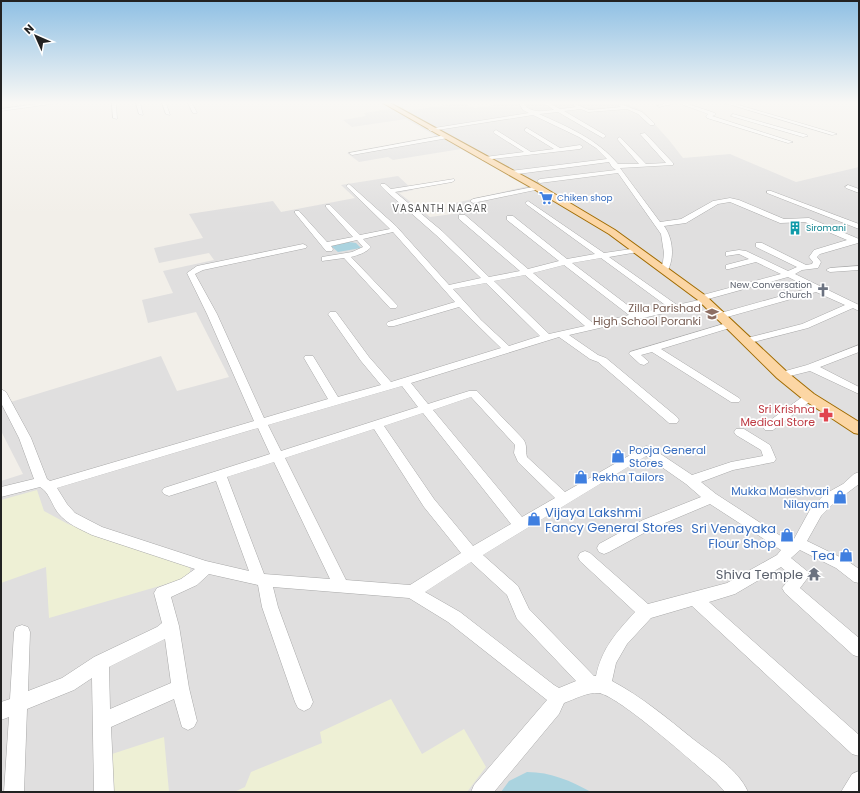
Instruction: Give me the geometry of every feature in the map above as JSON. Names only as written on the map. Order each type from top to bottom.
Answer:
[{"type":"main road","points":[[451,140],[510,174],[539,185],[612,232],[703,300],[782,375],[809,397],[857,425]]},
{"type":"street","points":[[352,153],[428,140]]},
{"type":"street","points":[[508,140],[528,153]]},
{"type":"street","points":[[543,140],[558,149]]},
{"type":"street","points":[[586,140],[620,171],[651,217],[664,233],[667,243],[668,258],[667,265],[664,270]]},
{"type":"street","points":[[621,140],[644,166]]},
{"type":"street","points":[[614,166],[671,164],[649,140]]},
{"type":"street","points":[[784,140],[790,142]]},
{"type":"street","points":[[485,159],[580,147]]},
{"type":"street","points":[[510,174],[560,164],[607,158]]},
{"type":"street","points":[[560,164],[576,177]]},
{"type":"street","points":[[473,201],[576,177],[620,171]]},
{"type":"street","points":[[452,180],[386,188],[440,233],[547,337]]},
{"type":"street","points":[[349,186],[394,230],[446,288],[508,350]]},
{"type":"street","points":[[848,187],[859,191]]},
{"type":"street","points":[[768,192],[859,228]]},
{"type":"street","points":[[658,224],[682,221],[722,200],[730,199],[783,221],[789,222],[802,220],[811,222],[857,240]]},
{"type":"street","points":[[528,203],[676,308]]},
{"type":"street","points":[[325,259],[367,249],[367,247],[328,206]]},
{"type":"street","points":[[297,212],[325,245],[341,256],[393,306]]},
{"type":"street","points":[[462,216],[592,327]]},
{"type":"street","points":[[510,218],[637,317]]},
{"type":"street","points":[[325,245],[394,230]]},
{"type":"street","points":[[1,492],[46,484],[261,423],[404,382],[547,337],[676,308],[788,274],[804,267],[817,265],[813,257],[817,252],[857,240]]},
{"type":"street","points":[[759,245],[804,267]]},
{"type":"street","points":[[303,246],[200,268],[191,274],[212,314],[261,423],[341,585]]},
{"type":"street","points":[[446,288],[565,262],[635,250]]},
{"type":"street","points":[[729,254],[741,252],[856,306]]},
{"type":"street","points":[[729,267],[757,259]]},
{"type":"street","points":[[830,270],[859,268]]},
{"type":"street","points":[[720,316],[817,289]]},
{"type":"street","points":[[391,324],[462,303]]},
{"type":"street","points":[[746,341],[806,326],[856,306]]},
{"type":"street","points":[[333,314],[365,359],[388,386]]},
{"type":"street","points":[[644,362],[634,354],[730,325]]},
{"type":"street","points":[[561,334],[594,357],[602,360],[673,420]]},
{"type":"street","points":[[654,348],[735,400]]},
{"type":"street","points":[[782,375],[811,367],[859,348]]},
{"type":"street","points":[[309,358],[335,401]]},
{"type":"street","points":[[811,367],[859,391]]},
{"type":"street","points":[[404,382],[520,525]]},
{"type":"street","points":[[1,392],[25,438],[46,484],[70,517],[82,524],[97,531],[206,567],[246,578],[412,592],[454,617],[548,691],[558,697]]},
{"type":"street","points":[[169,491],[473,393],[519,442],[521,446],[520,453],[522,459],[564,499]]},
{"type":"street","points":[[769,427],[809,397]]},
{"type":"street","points":[[378,424],[429,503],[462,545],[513,591],[523,614],[597,684],[623,696],[641,709],[723,775],[738,792]]},
{"type":"street","points":[[691,481],[731,466],[770,459],[766,448],[740,432]]},
{"type":"street","points":[[412,592],[471,554],[646,450],[691,481],[711,498],[790,550],[841,564],[859,577]]},
{"type":"street","points":[[220,474],[261,579],[304,702]]},
{"type":"street","points":[[481,792],[553,708],[558,697],[597,684],[621,639],[646,612],[730,589],[790,550],[816,512],[830,498],[848,486],[859,476]]},
{"type":"street","points":[[604,548],[648,524],[711,498]]},
{"type":"street","points":[[790,550],[802,576],[790,588],[859,649]]},
{"type":"street","points":[[585,557],[646,612]]},
{"type":"street","points":[[188,721],[180,688],[170,626],[162,593],[190,583],[198,577],[206,567]]},
{"type":"street","points":[[694,598],[859,747]]},
{"type":"street","points":[[1,711],[18,706],[68,684],[100,662],[162,632],[170,626]]},
{"type":"street","points":[[14,792],[22,632]]},
{"type":"street","points":[[100,662],[104,792]]},
{"type":"street","points":[[102,722],[180,688]]},
{"type":"street","points":[[851,792],[859,781]]},
{"type":"shaded area","points":[[421,140],[669,140],[683,158],[730,154],[796,182],[859,167],[859,792],[1,792],[1,481],[23,474],[1,431],[1,405],[161,356],[177,391],[229,377],[196,312],[148,323],[142,300],[173,293],[163,271],[214,260],[209,253],[159,263],[154,248],[203,238],[189,214],[273,201],[281,212],[355,198],[341,185],[398,176],[413,190],[399,193],[430,217],[460,213],[451,204],[528,186],[461,149],[393,160],[388,157],[359,162],[347,153]]},
{"type":"green space","points":[[37,490],[44,511],[68,524],[190,567],[190,575],[177,581],[49,618],[46,567],[1,583],[1,500]]},
{"type":"green space","points":[[391,699],[422,754],[464,729],[486,767],[467,792],[234,792],[245,787],[251,772],[322,743],[320,732]]},
{"type":"green space","points":[[164,737],[169,792],[114,792],[112,754]]},
{"type":"water","points":[[349,242],[356,243],[361,248],[338,252],[331,246]]},
{"type":"water","points":[[527,772],[553,775],[591,792],[501,792],[509,781]]},
{"type":"place","name":"Chiken shop","points":[[546,198]]},
{"type":"place","name":"Siromani","points":[[795,228]]},
{"type":"place","name":"New Conversation Church","points":[[823,290]]},
{"type":"place","name":"Zilla Parishad High School Poranki","points":[[712,314]]},
{"type":"place","name":"Sri Krishna Medical Store","points":[[826,415]]},
{"type":"place","name":"Pooja General Stores","points":[[618,456]]},
{"type":"place","name":"Rekha Tailors","points":[[581,477]]},
{"type":"place","name":"Mukka Maleshvari Nilayam","points":[[840,497]]},
{"type":"place","name":"Vijaya Lakshmi Fancy General Stores","points":[[534,519]]},
{"type":"place","name":"Sri Venayaka Flour Shop","points":[[787,535]]},
{"type":"place","name":"Tea","points":[[846,555]]},
{"type":"place","name":"Shiva Temple","points":[[814,574]]},
{"type":"district","name":"VASANTH NAGAR","points":[[440,208]]}]
